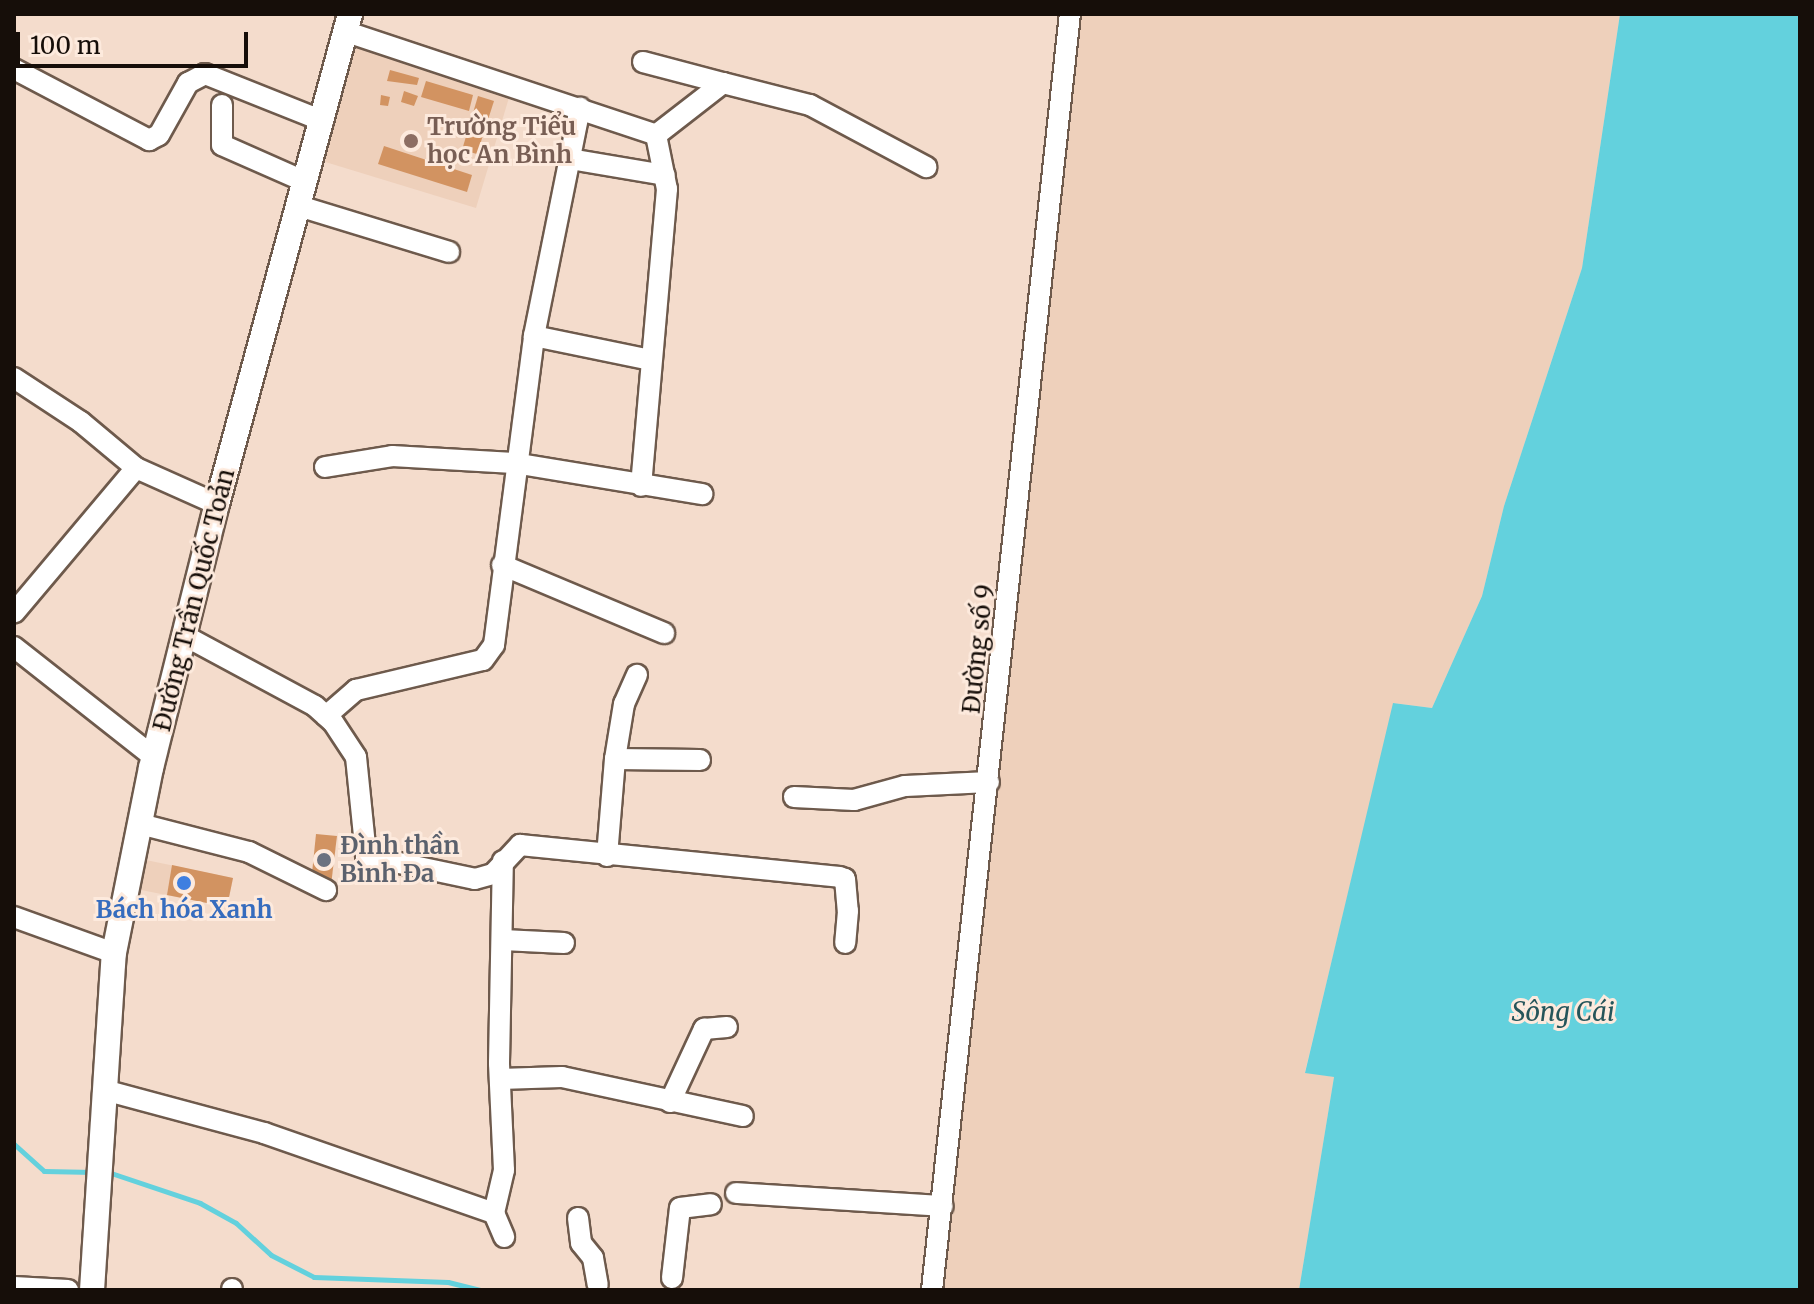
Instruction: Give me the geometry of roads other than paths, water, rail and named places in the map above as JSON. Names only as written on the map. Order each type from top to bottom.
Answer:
[{"type":"main road","name":"Đường Trần Quốc Toản","points":[[92,1290],[114,953],[154,757],[187,637],[217,504],[323,121],[347,22]]},
{"type":"street","name":"Đường số 9","points":[[932,1290],[1070,14]]},
{"type":"street","points":[[347,22],[656,135]]},
{"type":"street","points":[[643,62],[810,105],[926,167]]},
{"type":"street","points":[[14,69],[149,140],[159,135],[188,83],[205,74],[323,121]]},
{"type":"street","points":[[656,135],[723,83]]},
{"type":"street","points":[[222,105],[222,145],[306,182]]},
{"type":"street","points":[[326,716],[356,690],[483,660],[494,645],[514,463],[534,336],[580,108]]},
{"type":"street","points":[[641,486],[665,175],[656,135]]},
{"type":"street","points":[[570,159],[665,175]]},
{"type":"street","points":[[299,206],[449,252]]},
{"type":"street","points":[[534,336],[651,360]]},
{"type":"street","points":[[14,378],[81,422],[136,468],[217,504]]},
{"type":"street","points":[[325,467],[392,456],[514,463],[702,494]]},
{"type":"street","points":[[18,600],[136,468]]},
{"type":"street","points":[[502,565],[664,633]]},
{"type":"street","points":[[187,637],[326,716],[356,757],[366,856],[475,879],[493,874],[520,845],[839,877],[845,879],[848,911],[845,943]]},
{"type":"street","points":[[14,647],[154,757]]},
{"type":"street","points":[[607,856],[615,759],[624,704],[637,675]]},
{"type":"street","points":[[615,759],[700,760]]},
{"type":"street","points":[[794,797],[854,800],[905,786],[989,782]]},
{"type":"street","points":[[140,824],[249,852],[326,890]]},
{"type":"street","points":[[503,861],[500,1079],[504,1170],[494,1213],[504,1237]]},
{"type":"street","points":[[14,917],[114,953]]},
{"type":"street","points":[[503,940],[564,943]]},
{"type":"street","points":[[670,1102],[704,1029],[727,1027]]},
{"type":"street","points":[[500,1079],[562,1077],[743,1116]]},
{"type":"street","points":[[104,1090],[264,1133],[494,1213]]},
{"type":"street","points":[[736,1193],[943,1206]]},
{"type":"street","points":[[672,1278],[680,1208],[711,1204]]},
{"type":"street","points":[[578,1218],[581,1243],[593,1258],[598,1285]]},
{"type":"street","points":[[14,1287],[68,1290]]},
{"type":"water","name":"Sông Cái","points":[[1620,14],[1800,14],[1800,1290],[1299,1290],[1334,1077],[1305,1073],[1393,703],[1432,708],[1482,596],[1504,506],[1582,268]]},
{"type":"waterway","points":[[14,1144],[44,1171],[94,1172]]},
{"type":"waterway","points":[[108,1172],[200,1203],[236,1223],[271,1255],[314,1277],[448,1282],[481,1290]]},
{"type":"place","name":"Trường Tiểu học An Bình","points":[[411,141]]},
{"type":"place","name":"Đình thần Bình Đa","points":[[324,860]]},
{"type":"place","name":"Bách hóa Xanh","points":[[184,883]]}]
